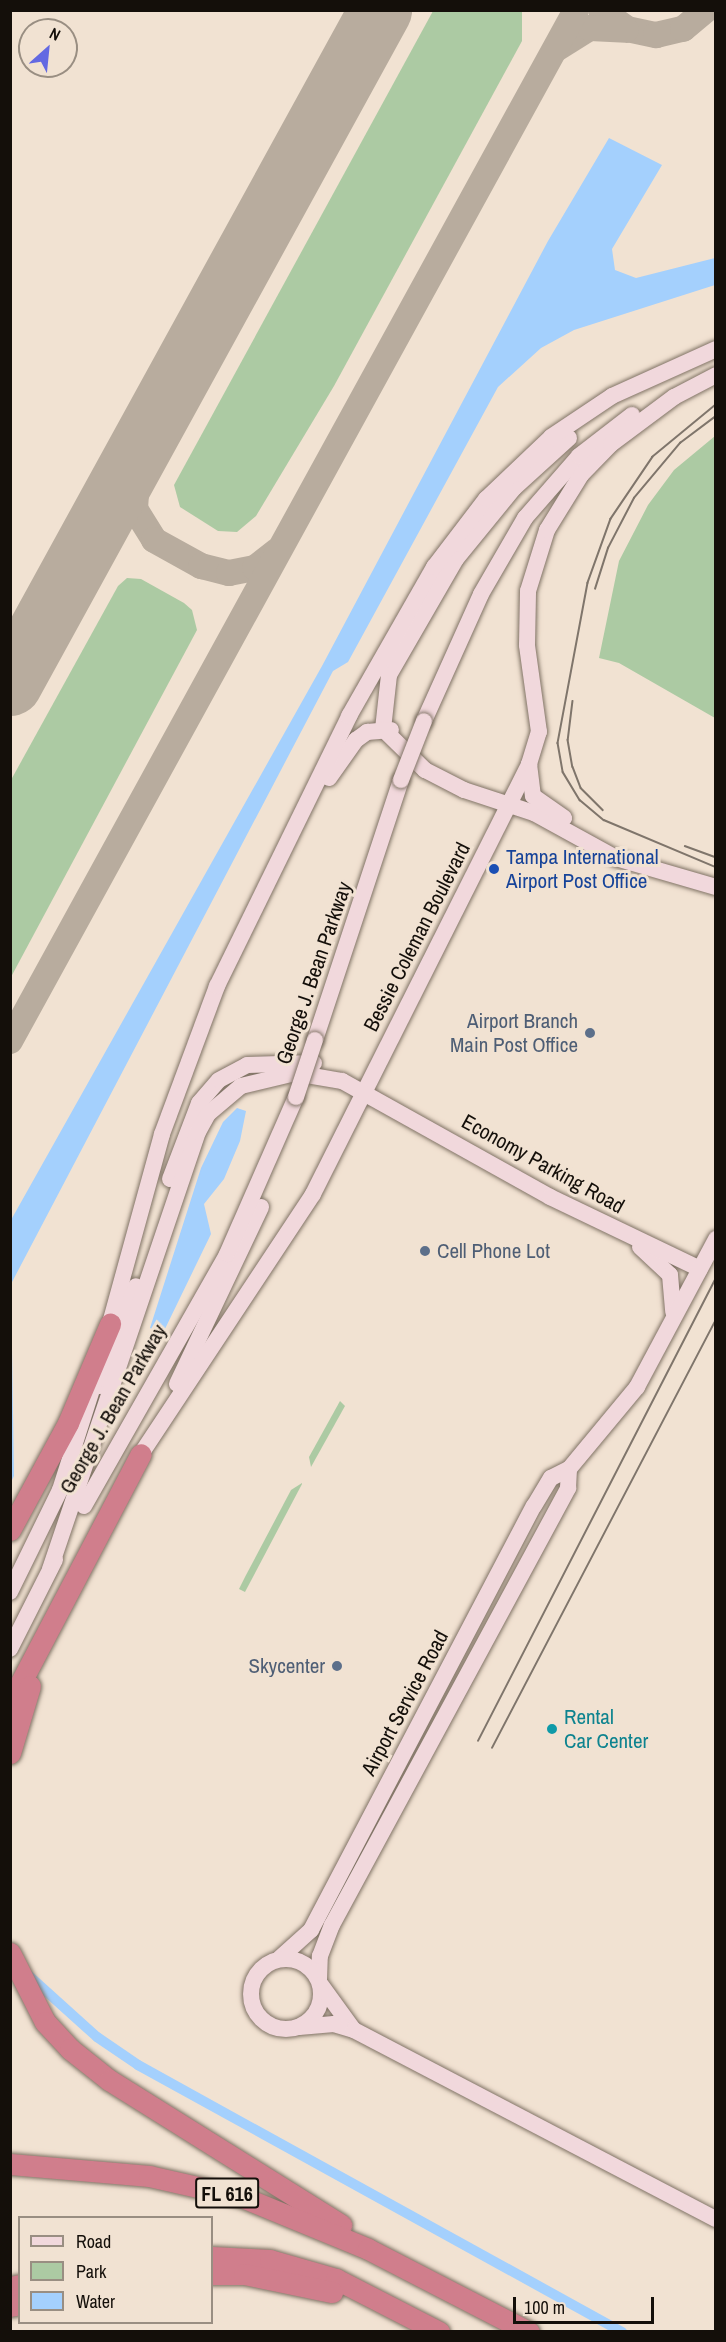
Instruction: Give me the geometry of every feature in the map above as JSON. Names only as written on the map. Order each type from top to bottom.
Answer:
[{"type":"highway","points":[[10,1530],[68,1423],[110,1324]]},
{"type":"highway","points":[[10,1703],[141,1454]]},
{"type":"highway","points":[[10,1753],[69,1588]]},
{"type":"highway","points":[[10,1953],[45,2022],[84,2061],[428,2279]]},
{"type":"highway","name":"FL 616","points":[[10,2164],[150,2176],[242,2197],[428,2279],[529,2331]]},
{"type":"highway","points":[[213,2257],[270,2260],[336,2279],[437,2331]]},
{"type":"highway","points":[[213,2274],[296,2282],[437,2331]]},
{"type":"street","name":"George J. Bean Parkway","points":[[10,1592],[75,1450],[176,1092],[258,897],[405,615],[458,533],[551,437],[653,374],[716,349]]},
{"type":"street","name":"George J. Bean Parkway","points":[[10,1649],[50,1569],[227,1254],[296,1097],[401,780],[424,721],[502,553],[551,485],[637,411],[716,373]]},
{"type":"street","name":"Bessie Coleman Boulevard","points":[[141,1454],[313,1194],[367,1092],[376,1065],[511,804],[529,764],[539,732],[526,645],[528,591],[547,530],[581,475],[611,444],[674,398],[716,373]]},
{"type":"street","points":[[383,729],[382,694],[394,665],[484,521],[558,447],[653,374]]},
{"type":"street","points":[[258,897],[343,754],[367,732],[383,729],[400,735],[429,763],[632,863],[716,887]]},
{"type":"street","points":[[529,764],[533,796],[632,863]]},
{"type":"street","points":[[75,1450],[199,1103],[219,1080],[247,1065],[284,1060],[313,1063],[367,1092]]},
{"type":"street","points":[[50,1569],[207,1114],[241,1086],[277,1074],[318,1074],[367,1092]]},
{"type":"street","name":"Economy Parking Road","points":[[367,1092],[614,1230],[700,1269]]},
{"type":"street","points":[[141,1454],[246,1245],[296,1097]]},
{"type":"street","points":[[614,1230],[670,1275],[675,1290],[670,1325]]},
{"type":"street","name":"Airport Service Road","points":[[280,1958],[311,1930],[534,1506],[551,1478],[569,1468],[631,1394],[716,1239]]},
{"type":"street","name":"Airport Service Road","points":[[320,1982],[320,1956],[332,1925],[568,1488],[569,1468]]},
{"type":"street","points":[[354,2030],[320,1982],[304,1964],[280,1958],[255,1978],[251,2001],[269,2024],[354,2030],[716,2219]]},
{"type":"street","points":[[299,2027],[316,2012],[320,1982]]},
{"type":"green space","points":[[433,11],[522,11],[522,41],[334,386],[256,516],[237,532],[218,531],[180,507],[174,485]]},
{"type":"green space","points":[[715,436],[715,718],[619,663],[599,658],[619,561],[648,505],[674,470]]},
{"type":"green space","points":[[127,578],[141,579],[184,603],[192,610],[197,630],[11,977],[11,780],[118,586]]},
{"type":"green space","points":[[340,1401],[345,1406],[311,1467],[309,1457]]},
{"type":"green space","points":[[302,1483],[245,1592],[239,1589],[291,1490]]},
{"type":"water","points":[[609,138],[662,165],[612,249],[615,270],[636,278],[715,258],[715,285],[574,330],[541,348],[498,387],[348,662],[333,671],[11,1284],[11,1220],[322,666],[548,241]]},
{"type":"water","points":[[237,1108],[246,1111],[240,1141],[224,1179],[204,1204],[211,1234],[163,1333],[150,1328],[201,1168],[223,1122]]},
{"type":"water","points":[[11,1285],[14,1476],[10,1482]]},
{"type":"waterway","points":[[27,1974],[97,2037],[138,2065],[622,2332]]},
{"type":"taxiway","points":[[10,1041],[576,10]]},
{"type":"taxiway","points":[[601,10],[627,29],[656,35],[683,29],[706,10]]},
{"type":"taxiway","points":[[556,49],[590,28],[626,30]]},
{"type":"taxiway","points":[[139,450],[135,509],[154,540],[201,566],[229,573],[255,568],[277,551]]},
{"type":"runway","points":[[10,684],[380,10]]},
{"type":"tram line","points":[[716,405],[653,457],[611,519],[588,583],[558,743],[563,772],[580,800],[604,820],[716,867]]},
{"type":"tram line","points":[[595,589],[608,548],[634,498],[680,443],[716,416]]},
{"type":"tram line","points":[[573,701],[568,740],[573,767],[581,788],[603,810]]},
{"type":"tram line","points":[[685,846],[716,857]]},
{"type":"tram line","points":[[478,1741],[716,1278]]},
{"type":"tram line","points":[[492,1748],[716,1320]]},
{"type":"place","name":"Tampa International Airport Post Office","points":[[494,869]]},
{"type":"place","name":"Airport Branch Main Post Office","points":[[590,1033]]},
{"type":"place","name":"Cell Phone Lot","points":[[425,1251]]},
{"type":"place","name":"Skycenter","points":[[337,1666]]},
{"type":"place","name":"Rental Car Center","points":[[552,1729]]}]
